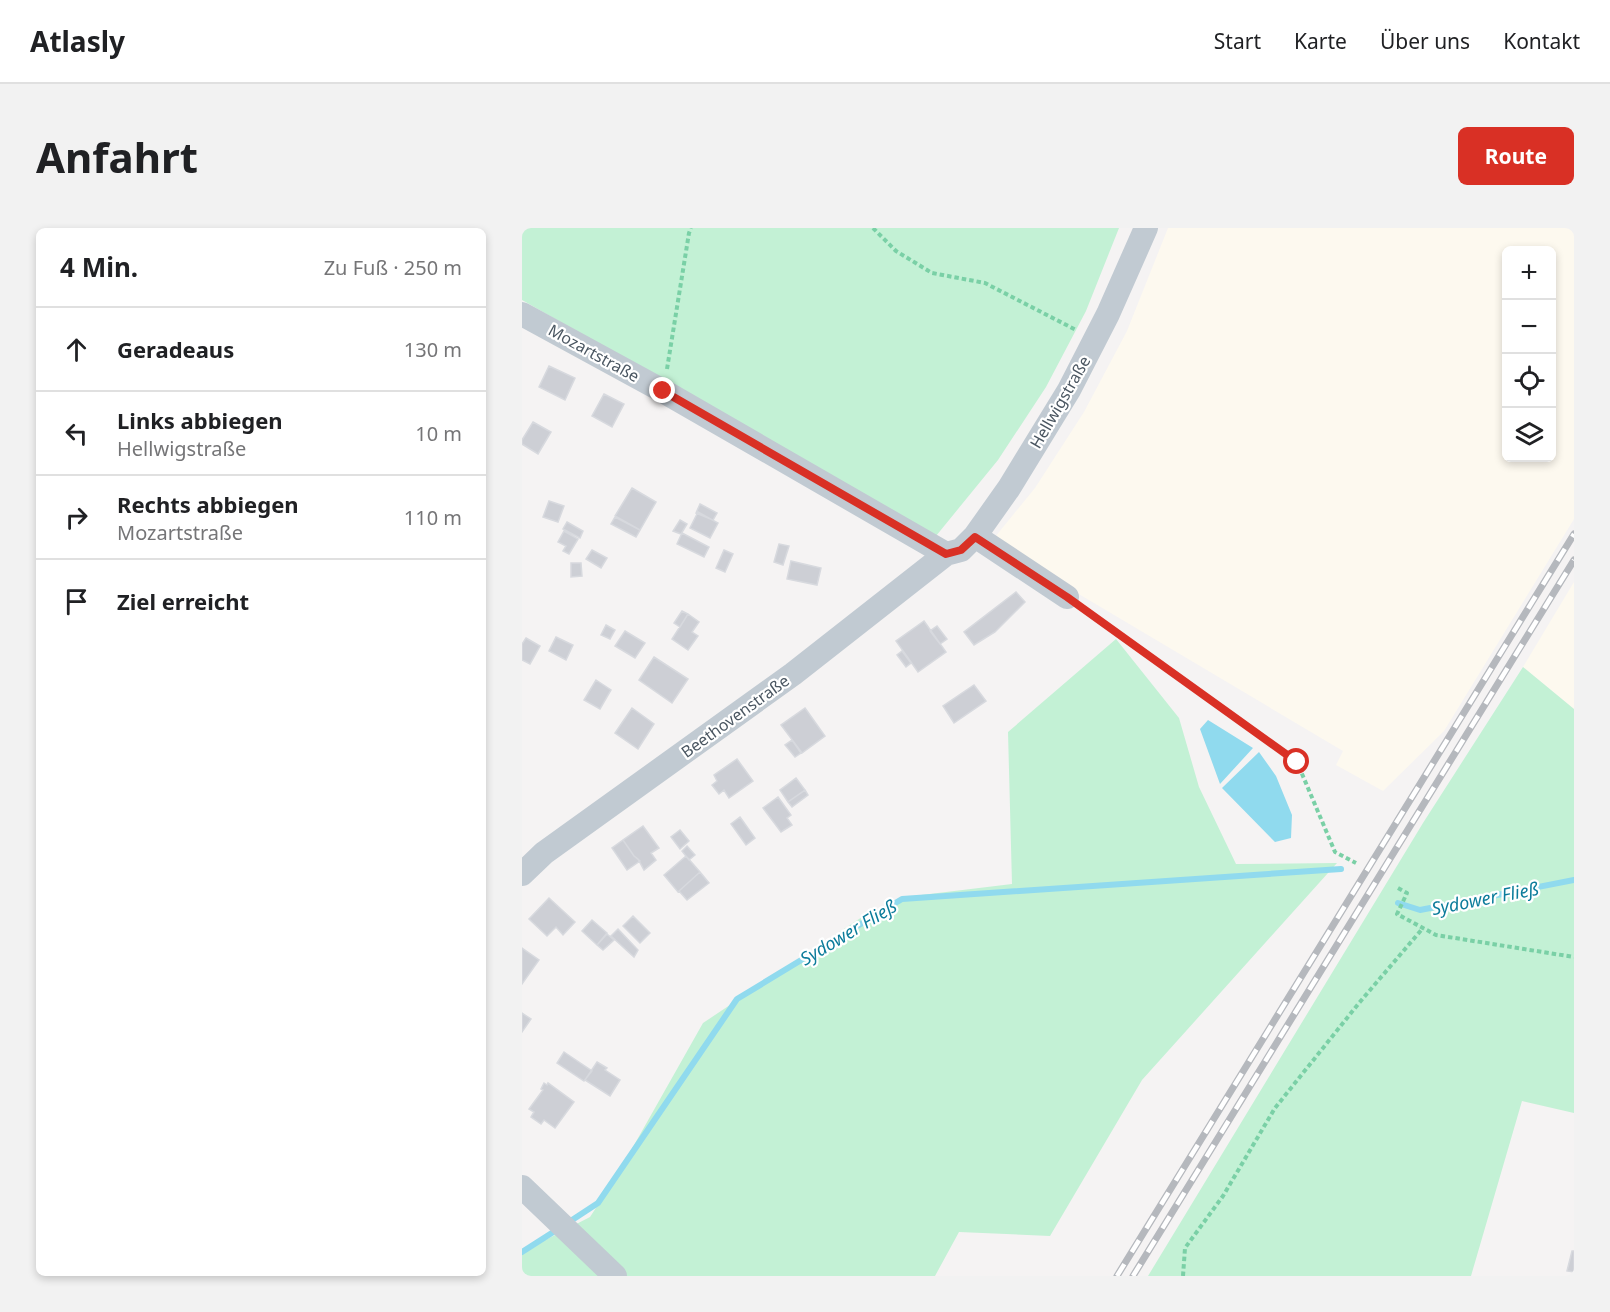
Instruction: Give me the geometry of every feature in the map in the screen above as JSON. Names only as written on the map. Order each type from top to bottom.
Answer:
[{"type":"street","name":"Hellwigstraße","points":[[946,554],[961,550],[975,537],[1009,488],[1069,390],[1096,340],[1146,228]]},
{"type":"street","name":"Mozartstraße","points":[[522,314],[663,391],[946,554]]},
{"type":"street","points":[[975,537],[1067,597]]},
{"type":"street","name":"Beethovenstraße","points":[[522,874],[544,853],[793,674],[946,554]]},
{"type":"street","points":[[522,1187],[615,1276]]},
{"type":"path","points":[[663,391],[691,228]]},
{"type":"path","points":[[873,228],[897,251],[932,273],[985,283],[1096,340]]},
{"type":"path","points":[[1067,597],[1285,751],[1297,762],[1335,852],[1356,863]]},
{"type":"path","points":[[1398,888],[1407,893],[1397,914],[1436,935],[1574,957]]},
{"type":"path","points":[[1183,1276],[1185,1248],[1223,1196],[1275,1108],[1359,1003],[1423,928]]},
{"type":"shaded area","points":[[1168,228],[1574,228],[1574,519],[1444,731],[1383,791],[1336,765],[1343,751],[991,542],[1035,488],[1084,412],[1127,331]]},
{"type":"shaded area","points":[[1574,582],[1574,709],[1523,667]]},
{"type":"green space","points":[[522,228],[1119,228],[1086,311],[1046,387],[998,460],[936,536],[522,300]]},
{"type":"green space","points":[[1116,639],[1179,718],[1199,787],[1236,864],[1337,863],[1142,1080],[1050,1236],[959,1232],[935,1276],[522,1276],[522,1252],[590,1217],[616,1177],[703,1023],[862,917],[913,896],[1012,884],[1008,732]]},
{"type":"green space","points":[[1523,667],[1574,709],[1574,1113],[1522,1101],[1471,1276],[1148,1276],[1423,823]]},
{"type":"water","points":[[1208,720],[1253,748],[1220,784],[1200,729]]},
{"type":"water","points":[[1259,752],[1276,776],[1292,815],[1291,838],[1275,842],[1222,788]]},
{"type":"building","points":[[549,366],[575,378],[565,400],[539,387]]},
{"type":"building","points":[[604,394],[624,404],[612,427],[592,416]]},
{"type":"building","points":[[533,422],[551,432],[538,454],[522,444]]},
{"type":"building","points":[[632,488],[656,502],[640,530],[615,516]]},
{"type":"building","points":[[549,501],[564,506],[558,522],[543,517]]},
{"type":"building","points":[[700,504],[717,513],[713,520],[696,513]]},
{"type":"building","points":[[698,512],[718,523],[710,538],[690,528]]},
{"type":"building","points":[[615,517],[640,530],[636,537],[611,524]]},
{"type":"building","points":[[680,520],[687,524],[681,534],[673,531]]},
{"type":"building","points":[[567,522],[583,531],[580,538],[563,529]]},
{"type":"building","points":[[564,531],[578,539],[569,554],[563,551],[566,546],[558,542]]},
{"type":"building","points":[[682,533],[709,547],[704,557],[677,544]]},
{"type":"building","points":[[779,544],[789,546],[783,565],[774,562]]},
{"type":"building","points":[[592,550],[607,558],[601,568],[586,559]]},
{"type":"building","points":[[724,550],[733,554],[725,572],[716,568]]},
{"type":"building","points":[[791,561],[821,568],[817,585],[787,579]]},
{"type":"building","points":[[571,563],[581,563],[582,576],[571,577]]},
{"type":"building","points":[[1016,592],[1025,602],[995,632],[974,645],[964,632]]},
{"type":"building","points":[[682,611],[688,614],[680,627],[674,623]]},
{"type":"building","points":[[688,614],[699,622],[692,632],[698,636],[688,650],[672,639]]},
{"type":"building","points":[[924,621],[946,652],[918,672],[896,641]]},
{"type":"building","points":[[606,625],[615,630],[610,639],[601,635]]},
{"type":"building","points":[[937,626],[947,639],[940,644],[930,631]]},
{"type":"building","points":[[625,631],[645,643],[635,658],[615,646]]},
{"type":"building","points":[[556,637],[573,645],[566,660],[549,651]]},
{"type":"building","points":[[526,638],[540,646],[530,664],[522,660],[522,644]]},
{"type":"building","points":[[902,651],[911,663],[906,667],[897,655]]},
{"type":"building","points":[[654,657],[688,679],[672,703],[639,680]]},
{"type":"building","points":[[596,680],[611,690],[600,709],[584,700]]},
{"type":"building","points":[[974,685],[986,701],[954,723],[943,706]]},
{"type":"building","points":[[632,708],[654,724],[638,749],[615,733]]},
{"type":"building","points":[[805,708],[825,736],[802,753],[781,725]]},
{"type":"building","points":[[792,740],[801,753],[795,757],[785,745]]},
{"type":"building","points":[[737,759],[753,781],[729,798],[724,790],[719,794],[712,785],[717,781],[714,775]]},
{"type":"building","points":[[796,778],[805,790],[788,802],[780,790]]},
{"type":"building","points":[[805,790],[808,795],[792,807],[788,802]]},
{"type":"building","points":[[778,797],[791,815],[787,818],[792,825],[781,832],[763,808]]},
{"type":"building","points":[[740,817],[755,838],[746,845],[731,824]]},
{"type":"building","points":[[643,826],[659,848],[651,853],[656,860],[644,870],[623,840]]},
{"type":"building","points":[[680,830],[689,841],[680,849],[671,837]]},
{"type":"building","points":[[623,840],[640,861],[627,870],[612,848]]},
{"type":"building","points":[[687,846],[695,855],[689,860],[682,851]]},
{"type":"building","points":[[686,856],[700,872],[678,892],[664,875]]},
{"type":"building","points":[[700,872],[709,883],[687,900],[679,891]]},
{"type":"building","points":[[549,898],[575,922],[563,935],[556,927],[547,936],[529,919]]},
{"type":"building","points":[[633,916],[650,933],[640,943],[623,926]]},
{"type":"building","points":[[592,920],[607,933],[597,945],[582,931]]},
{"type":"building","points":[[618,929],[638,950],[634,957],[611,936]]},
{"type":"building","points":[[607,934],[614,940],[603,950],[597,945]]},
{"type":"building","points":[[522,948],[539,960],[522,984]]},
{"type":"building","points":[[522,1013],[531,1019],[522,1032]]},
{"type":"building","points":[[564,1052],[592,1071],[584,1081],[557,1063]]},
{"type":"building","points":[[597,1062],[620,1080],[610,1096],[585,1080]]},
{"type":"building","points":[[544,1083],[547,1085],[548,1083],[574,1102],[555,1128],[544,1120],[541,1124],[531,1117],[534,1112],[529,1109],[543,1090],[541,1089]]},
{"type":"building","points":[[1572,1251],[1574,1251],[1574,1272],[1567,1271]]},
{"type":"waterway","name":"Sydower Fließ","points":[[566,1224],[598,1203],[737,999],[902,899],[1341,869]]},
{"type":"waterway","name":"Sydower Fließ","points":[[1398,903],[1420,910],[1574,880]]},
{"type":"waterway","name":"Sydower Fließ","points":[[522,1252],[558,1229]]},
{"type":"railway","points":[[1117,1276],[1574,534]]},
{"type":"railway","points":[[1133,1276],[1574,560]]},
{"type":"route","points":[[663,391],[946,554],[961,550],[975,537],[1067,597],[1285,751],[1297,762]]}]
